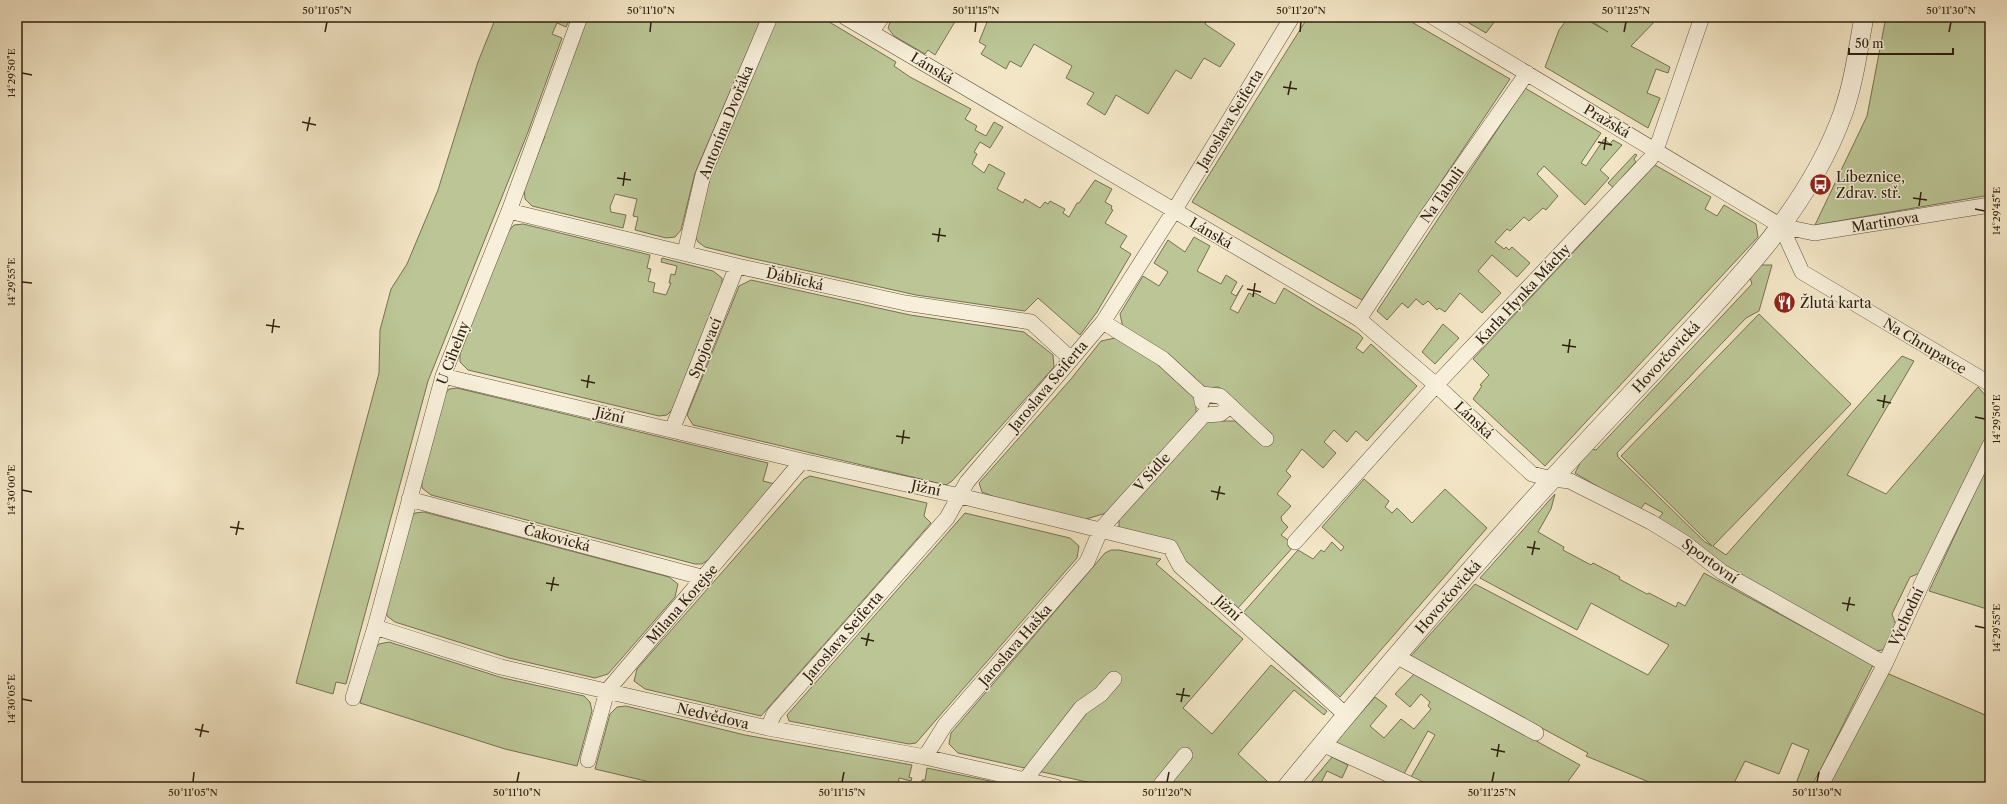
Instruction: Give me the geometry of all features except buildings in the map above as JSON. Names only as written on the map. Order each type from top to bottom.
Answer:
[{"type":"street","name":"U Cihelny","points":[[353,698],[375,627],[408,499],[443,376],[509,211],[580,17]]},
{"type":"street","name":"Antonína Dvořáka","points":[[686,252],[703,175],[770,17]]},
{"type":"street","name":"Lánská","points":[[845,17],[1359,319],[1436,385],[1532,474],[1552,479]]},
{"type":"street","points":[[871,32],[882,17]]},
{"type":"street","name":"Jaroslava Seiferta","points":[[768,728],[774,714],[947,518],[967,482],[1103,322],[1174,211],[1292,17]]},
{"type":"street","name":"Pražská","points":[[1433,17],[1781,226]]},
{"type":"street","name":"Karla Hynka Máchy","points":[[1295,542],[1436,385],[1647,163],[1656,150],[1702,17]]},
{"type":"street","name":"Hovorčovická","points":[[1287,787],[1396,656],[1552,479],[1743,274],[1781,226],[1812,178],[1843,113],[1854,72],[1864,17]]},
{"type":"street","name":"Na Tabuli","points":[[1359,319],[1429,213],[1526,73]]},
{"type":"street","name":"Martinova","points":[[1781,226],[1814,233],[1990,205]]},
{"type":"street","name":"Ďáblická","points":[[509,211],[686,252],[737,266],[904,304],[1031,322],[1071,359]]},
{"type":"street","name":"Na Chrupavce","points":[[1781,226],[1802,272],[1990,384]]},
{"type":"street","name":"Spojovací","points":[[672,430],[737,266]]},
{"type":"street","points":[[1103,322],[1163,359],[1201,394],[1220,396],[1266,439]]},
{"type":"street","name":"Jižní","points":[[443,376],[802,461],[1101,529],[1170,547],[1180,566],[1346,715]]},
{"type":"street","points":[[1201,394],[1204,415],[1220,414],[1231,406]]},
{"type":"street","name":"V Sídle","points":[[1101,529],[1204,415]]},
{"type":"street","name":"Východní","points":[[1820,787],[1885,664],[1925,577],[1990,445]]},
{"type":"street","name":"Milana Korejse","points":[[588,760],[607,691],[705,578],[802,461]]},
{"type":"street","name":"Sportovní","points":[[1552,479],[1570,481],[1651,522],[1691,547],[1722,572],[1885,664]]},
{"type":"street","name":"Čakovická","points":[[408,499],[705,578]]},
{"type":"street","name":"Jaroslava Haška","points":[[925,757],[945,725],[1087,562],[1101,529]]},
{"type":"street","name":"Nedvědova","points":[[375,627],[501,668],[768,728],[925,757],[1056,787]]},
{"type":"street","points":[[1396,656],[1536,733]]},
{"type":"street","points":[[1025,780],[1081,708],[1101,694],[1114,679]]},
{"type":"street","points":[[1322,744],[1416,787]]},
{"type":"street","points":[[1159,787],[1185,755]]},
{"type":"green space","points":[[496,17],[571,17],[566,27],[557,23],[552,34],[562,38],[528,132],[428,381],[346,684],[336,682],[333,694],[296,683],[379,373],[380,330],[391,289],[407,264],[438,190],[478,62]]},
{"type":"green space","points":[[587,17],[762,17],[695,173],[681,230],[675,237],[666,238],[635,230],[638,217],[633,216],[637,199],[615,194],[610,207],[611,212],[626,215],[623,228],[532,206],[525,199],[524,187],[545,136],[542,135]]},
{"type":"green space","points":[[776,17],[821,17],[896,62],[894,66],[910,77],[971,109],[965,119],[977,126],[975,130],[986,136],[994,122],[1003,127],[990,148],[980,142],[974,152],[977,154],[972,164],[984,173],[989,164],[1005,173],[997,189],[1023,203],[1025,199],[1040,208],[1045,202],[1048,204],[1050,201],[1065,209],[1063,213],[1069,217],[1077,203],[1079,203],[1095,180],[1112,189],[1105,202],[1112,206],[1111,209],[1113,210],[1105,223],[1127,236],[1120,247],[1131,254],[1097,312],[1080,335],[1038,298],[1025,311],[916,295],[750,258],[705,247],[698,242],[694,234],[710,178]]},
{"type":"green space","points":[[892,17],[955,17],[954,19],[956,20],[935,55],[928,50],[925,54],[894,36],[888,28]]},
{"type":"green space","points":[[989,17],[1209,17],[1205,24],[1235,44],[1220,67],[1204,58],[1191,79],[1176,70],[1148,114],[1116,95],[1105,115],[1087,104],[1094,93],[1066,78],[1072,66],[1034,44],[1021,67],[1010,61],[1006,69],[981,54],[986,46],[979,42]]},
{"type":"green space","points":[[1308,17],[1403,17],[1510,79],[1362,300],[1192,202]]},
{"type":"green space","points":[[1459,17],[1498,17],[1486,33]]},
{"type":"green space","points":[[1569,17],[1582,17],[1608,32],[1585,17],[1659,17],[1631,46],[1670,67],[1668,73],[1656,69],[1647,93],[1660,98],[1648,128],[1545,67],[1559,30]]},
{"type":"green space","points":[[1886,17],[1990,17],[1990,195],[1815,225],[1867,116]]},
{"type":"green space","points":[[1525,88],[1601,133],[1581,163],[1586,166],[1604,139],[1610,144],[1613,140],[1622,145],[1600,170],[1609,178],[1585,205],[1544,166],[1537,174],[1558,196],[1546,210],[1543,208],[1529,221],[1524,217],[1510,231],[1507,229],[1495,242],[1504,249],[1506,247],[1509,250],[1512,247],[1530,263],[1517,277],[1492,255],[1478,271],[1501,293],[1482,313],[1460,293],[1445,312],[1439,308],[1437,310],[1428,301],[1423,305],[1416,299],[1408,308],[1402,303],[1387,320],[1377,311]]},
{"type":"green space","points":[[1635,154],[1637,155],[1634,159],[1636,162],[1624,175],[1616,190],[1608,183]]},
{"type":"green space","points":[[1655,165],[1711,197],[1705,209],[1717,216],[1724,205],[1756,224],[1758,237],[1545,466],[1473,399],[1482,386],[1480,385],[1489,375],[1473,359]]},
{"type":"green space","points":[[523,224],[650,255],[647,268],[651,269],[648,281],[655,283],[653,292],[666,295],[671,283],[669,283],[671,274],[675,275],[677,266],[661,262],[662,258],[713,271],[722,278],[722,288],[673,409],[667,415],[659,416],[468,370],[460,362],[460,352],[508,232],[514,225]]},
{"type":"green space","points":[[1194,237],[1210,246],[1197,271],[1221,284],[1226,275],[1237,282],[1231,293],[1236,296],[1243,285],[1230,309],[1238,313],[1249,293],[1253,295],[1255,293],[1275,304],[1284,288],[1359,334],[1363,338],[1356,348],[1363,353],[1371,344],[1417,386],[1367,441],[1356,431],[1347,442],[1334,430],[1324,442],[1336,453],[1323,468],[1302,449],[1286,471],[1291,476],[1277,494],[1291,506],[1281,517],[1282,521],[1288,527],[1281,535],[1295,545],[1238,608],[1186,563],[1119,528],[1119,520],[1206,421],[1235,421],[1262,445],[1272,434],[1219,387],[1204,388],[1123,328],[1120,314],[1143,276],[1159,286],[1168,272],[1154,263],[1168,240],[1185,252]]},
{"type":"green space","points":[[1761,265],[1772,265],[1759,311],[1746,318],[1617,453],[1618,457],[1705,542],[1712,546],[1621,456],[1759,314],[1851,404],[1713,546],[1726,555],[1902,356],[1914,361],[1847,475],[1886,494],[1978,387],[1987,397],[1990,409],[1988,435],[1923,572],[1910,577],[1892,614],[1896,625],[1883,650],[1874,651],[1728,571],[1657,520],[1663,513],[1645,503],[1639,511],[1575,473],[1581,461],[1592,449],[1596,450],[1752,284],[1750,278]]},
{"type":"green space","points":[[751,280],[910,315],[1024,332],[1053,355],[1054,367],[952,481],[946,485],[693,425],[687,415],[739,286]]},
{"type":"green space","points":[[1443,324],[1459,338],[1435,364],[1422,352]]},
{"type":"green space","points":[[1115,338],[1159,365],[1196,398],[1196,413],[1106,513],[1083,520],[1000,499],[982,492],[979,483],[1071,379],[1101,341]]},
{"type":"green space","points":[[457,388],[768,463],[763,481],[775,484],[708,560],[702,564],[695,564],[431,495],[422,488],[422,478],[443,397],[449,389]]},
{"type":"green space","points":[[1990,460],[1990,610],[1929,591]]},
{"type":"green space","points":[[810,476],[927,503],[924,516],[931,523],[761,716],[645,689],[634,681],[637,669],[804,479]]},
{"type":"green space","points":[[1364,479],[1389,501],[1385,507],[1392,513],[1397,508],[1412,523],[1445,489],[1487,528],[1340,697],[1243,613],[1298,550],[1313,559],[1321,550],[1324,552],[1332,542],[1341,551],[1344,547],[1322,527]]},
{"type":"green space","points":[[1555,494],[1551,509],[1538,532],[1564,547],[1563,550],[1591,565],[1593,563],[1620,577],[1619,579],[1647,594],[1649,593],[1676,607],[1678,602],[1685,606],[1704,573],[1873,665],[1812,787],[1797,781],[1809,750],[1792,743],[1779,774],[1745,761],[1732,787],[1661,787],[1586,756],[1588,753],[1410,657],[1475,584],[1648,675],[1669,645],[1591,603],[1577,630],[1480,578]]},
{"type":"green space","points":[[424,512],[669,577],[678,584],[675,597],[608,674],[595,678],[509,658],[395,622],[387,616],[386,608],[409,520],[415,513]]},
{"type":"green space","points":[[965,513],[1070,538],[1079,546],[1077,558],[916,743],[909,744],[789,721],[787,715]]},
{"type":"green space","points":[[1111,550],[1119,550],[1161,559],[1156,564],[1243,639],[1183,708],[1212,734],[1271,665],[1327,711],[1324,715],[1294,690],[1238,754],[1267,781],[1262,787],[1165,787],[1183,749],[1151,787],[1109,787],[958,753],[949,744],[951,733],[1105,553]]},
{"type":"green space","points":[[389,642],[503,678],[584,696],[590,702],[592,711],[577,766],[505,749],[360,703],[374,651],[379,644]]},
{"type":"green space","points":[[1884,672],[1990,717],[1990,787],[1840,787],[1828,783]]},
{"type":"green space","points":[[1414,674],[1580,765],[1564,787],[1434,787],[1411,777],[1435,735],[1428,731],[1404,774],[1334,743],[1375,697],[1387,706],[1370,726],[1384,738],[1401,719],[1414,729],[1431,709],[1428,706],[1430,702],[1421,694],[1410,707],[1395,694]]},
{"type":"green space","points":[[626,706],[745,735],[912,765],[909,777],[912,778],[911,781],[899,778],[898,787],[671,787],[595,769],[610,714],[617,707]]},
{"type":"green space","points":[[1332,757],[1348,765],[1342,778],[1327,771],[1319,787],[1307,787]]},
{"type":"green space","points":[[927,768],[1019,787],[934,787],[934,785],[922,783],[922,780],[925,780]]},
{"type":"place","name":"Líbeznice, Zdrav. stř.","points":[[1821,185]]},
{"type":"place","name":"Žlutá karta","points":[[1784,303]]}]
